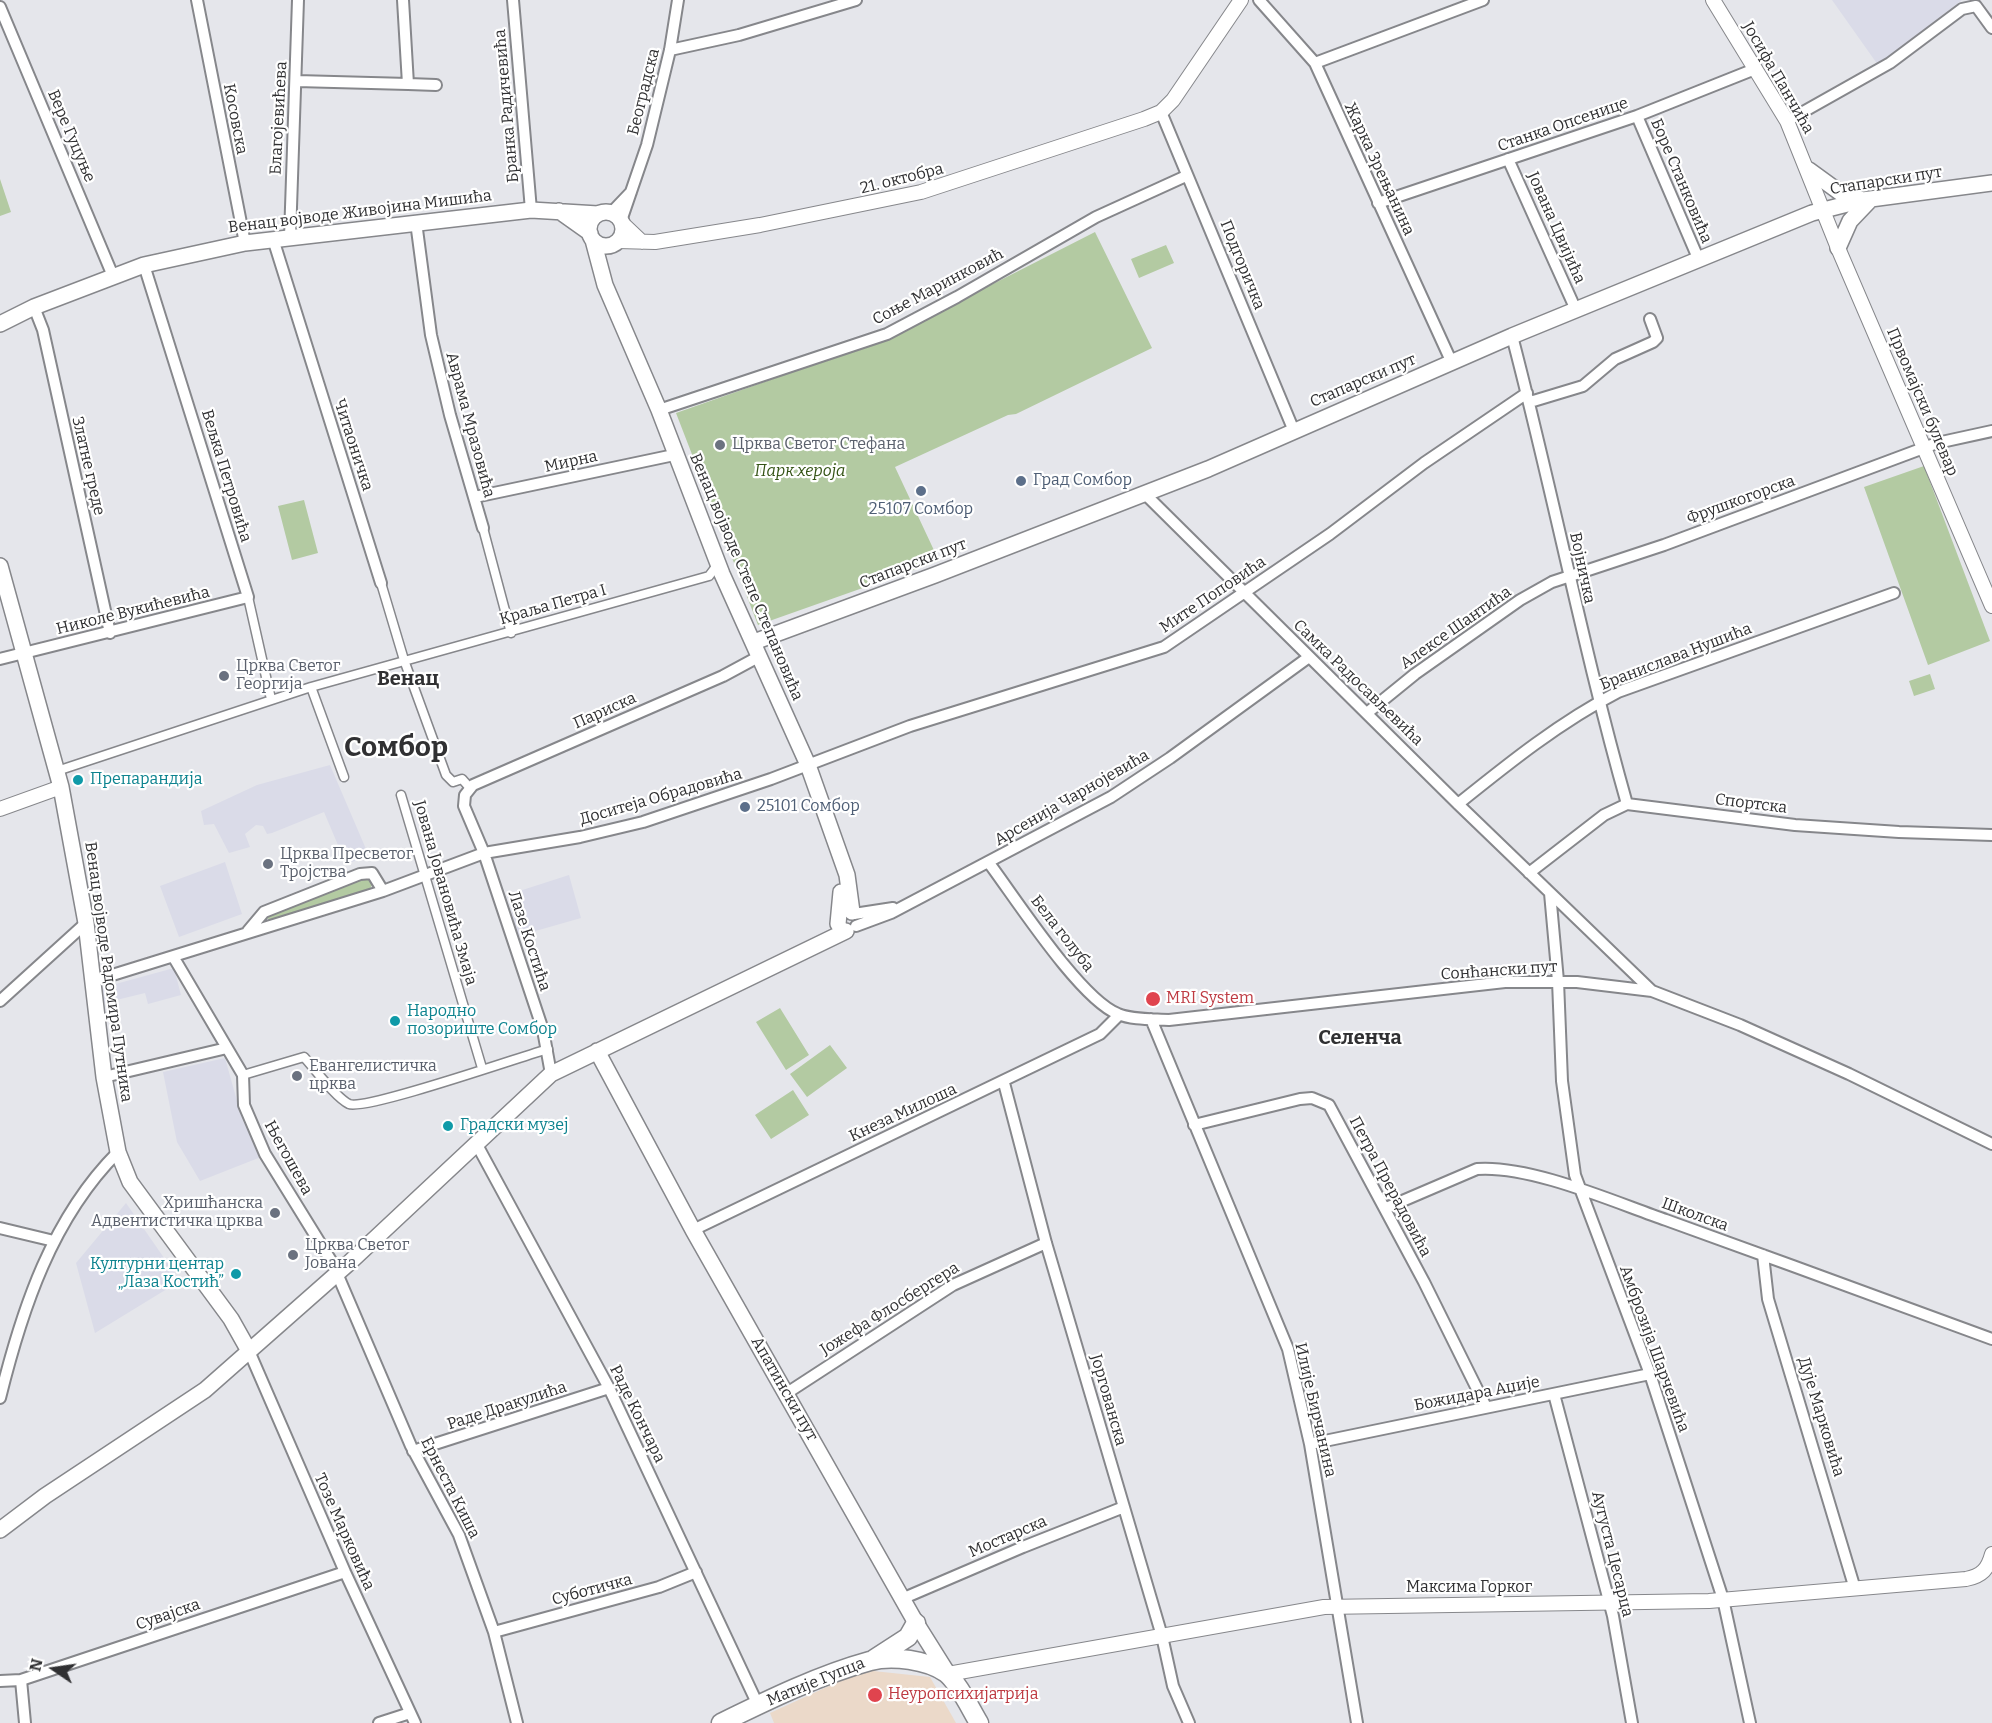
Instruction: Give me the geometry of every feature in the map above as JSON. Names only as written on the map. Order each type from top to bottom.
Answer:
[{"type":"main road","points":[[1809,170],[1842,194],[1867,199],[1850,221],[1838,248]]},
{"type":"main road","name":"Стапарски пут","points":[[757,649],[1145,494],[1512,336],[1698,258],[1824,209],[1867,199],[1992,183]]},
{"type":"main road","name":"Венац војводе Живојина Мишића","points":[[0,324],[34,307],[144,265],[245,243],[531,210],[613,218]]},
{"type":"main road","points":[[559,211],[603,245],[616,242]]},
{"type":"main road","points":[[592,237],[591,221],[613,218],[622,233],[600,267]]},
{"type":"main road","name":"Венац војводе Степе Степановића","points":[[592,237],[605,285],[659,410],[713,570],[727,584],[808,765],[843,868],[848,920]]},
{"type":"main road","name":"Венац војводе Радомира Путника","points":[[1,570],[61,787],[86,923],[104,1077],[118,1152],[130,1182],[231,1319],[249,1351]]},
{"type":"main road","points":[[0,1530],[45,1496],[175,1412],[249,1351],[337,1273],[551,1074],[798,954],[804,945],[848,920]]},
{"type":"main road","name":"Апатински пут","points":[[597,1051],[693,1230],[904,1598],[916,1623],[979,1723]]},
{"type":"main road","points":[[872,1660],[908,1637],[916,1623]]},
{"type":"main road","name":"Матије Гупца","points":[[728,1721],[758,1705],[872,1660],[922,1662],[948,1674]]},
{"type":"street","name":"Косовска","points":[[197,0],[245,243]]},
{"type":"street","name":"Благојевићева","points":[[290,237],[298,0]]},
{"type":"street","points":[[403,0],[408,84]]},
{"type":"street","name":"Бранка Радичевића","points":[[513,0],[531,210]]},
{"type":"street","name":"Београдска","points":[[613,218],[633,190],[670,50],[678,0]]},
{"type":"street","points":[[670,50],[739,34],[856,0]]},
{"type":"street","points":[[1161,112],[1173,100],[1241,0]]},
{"type":"street","name":"Жарка Зрењанина","points":[[1259,0],[1315,63],[1452,363]]},
{"type":"street","points":[[1315,63],[1483,0]]},
{"type":"street","name":"Јосифа Панчића","points":[[1713,0],[1787,121],[1824,209]]},
{"type":"street","points":[[1787,121],[1890,63],[1962,9],[1976,6],[1992,28]]},
{"type":"street","name":"Вере Гуцуње","points":[[0,7],[113,276]]},
{"type":"street","name":"Станка Опсенице","points":[[1378,203],[1637,116],[1755,69]]},
{"type":"street","points":[[297,81],[436,86]]},
{"type":"street","name":"Подгоричка","points":[[1161,112],[1294,430]]},
{"type":"street","name":"21. октобра","points":[[616,242],[642,242],[760,225],[921,192],[980,175],[1161,112]]},
{"type":"street","name":"Боре Станковића","points":[[1637,116],[1698,258]]},
{"type":"street","name":"Јована Цвијића","points":[[1508,159],[1576,310]]},
{"type":"street","name":"Соње Маринковић","points":[[659,410],[887,334],[957,297],[1096,217],[1186,176]]},
{"type":"street","name":"Првомајски булевар","points":[[1824,209],[1838,248],[1992,606]]},
{"type":"street","points":[[613,218],[642,242]]},
{"type":"street","name":"Аврама Мразовића","points":[[416,222],[431,335],[450,415],[475,497],[511,633]]},
{"type":"street","name":"Читаоничка","points":[[273,239],[404,660]]},
{"type":"street","name":"Вељка Петровића","points":[[144,265],[248,597],[271,699]]},
{"type":"street","name":"Златне греде","points":[[34,307],[43,330],[110,633]]},
{"type":"street","name":"Мите Поповића","points":[[808,765],[910,726],[1164,647],[1330,534],[1424,463],[1529,397],[1583,386],[1615,359],[1653,342],[1657,338],[1650,319]]},
{"type":"street","name":"Војничка","points":[[1512,336],[1529,397],[1598,703],[1627,804]]},
{"type":"street","name":"Фрушкогорска","points":[[1568,576],[1664,545],[1924,448],[1992,431]]},
{"type":"street","name":"Мирна","points":[[475,497],[674,455]]},
{"type":"street","name":"Самка Радосављевића","points":[[1145,494],[1458,804],[1652,991]]},
{"type":"street","name":"Краља Петра I","points":[[271,699],[404,660],[511,633],[713,570]]},
{"type":"street","name":"Алексе Шантића","points":[[1368,713],[1415,674],[1520,600],[1537,589],[1568,576]]},
{"type":"street","name":"Бранислава Нушића","points":[[1458,804],[1512,761],[1618,692],[1894,593]]},
{"type":"street","name":"Николе Вукићевића","points":[[0,659],[248,597]]},
{"type":"street","name":"Париска","points":[[467,792],[723,676],[757,649]]},
{"type":"street","name":"Арсенија Чарнојевића","points":[[848,920],[900,908],[1111,797],[1179,752],[1309,657]]},
{"type":"street","points":[[404,660],[446,775],[453,782],[462,779],[467,792]]},
{"type":"street","points":[[311,687],[344,777]]},
{"type":"street","points":[[57,771],[271,699]]},
{"type":"street","name":"Доситеја Обрадовића","points":[[93,981],[174,958],[248,931],[383,891],[484,853],[580,837],[643,822],[808,765]]},
{"type":"street","points":[[0,809],[61,787]]},
{"type":"street","name":"Лазе Костића","points":[[467,792],[464,806],[484,853],[548,1049],[551,1074]]},
{"type":"street","name":"Јована Јовановића Змаја","points":[[401,795],[423,877],[482,1068]]},
{"type":"street","points":[[1529,873],[1604,815],[1627,804]]},
{"type":"street","name":"Спортска","points":[[1627,804],[1795,825],[1992,835]]},
{"type":"street","name":"Бела голуба","points":[[989,862],[1068,969],[1102,1005],[1119,1015]]},
{"type":"street","points":[[248,931],[264,912],[360,874],[372,873],[383,891]]},
{"type":"street","points":[[1550,893],[1558,981]]},
{"type":"street","points":[[0,1001],[86,923]]},
{"type":"street","name":"Његошева","points":[[174,958],[243,1076],[244,1105],[265,1155],[337,1273]]},
{"type":"street","name":"Сонћански пут","points":[[1119,1015],[1151,1019],[1179,1019],[1504,982],[1558,981],[1652,991],[1740,1025],[1838,1069],[1992,1144]]},
{"type":"street","name":"Амброзија Шарчевића","points":[[1558,981],[1562,1081],[1575,1175],[1650,1374],[1723,1599],[1750,1723]]},
{"type":"street","name":"Кнеза Милоша","points":[[693,1230],[1004,1083],[1101,1034],[1119,1015]]},
{"type":"street","name":"Илије Бирчанина","points":[[1151,1019],[1288,1349],[1310,1444],[1357,1723]]},
{"type":"street","points":[[104,1077],[227,1048]]},
{"type":"street","points":[[243,1076],[304,1057],[341,1098],[357,1106],[430,1087],[482,1068],[548,1049]]},
{"type":"street","name":"Јоргованска","points":[[1004,1083],[1046,1243],[1162,1636],[1173,1686],[1189,1723]]},
{"type":"street","name":"Петра Прерадовића","points":[[1194,1125],[1300,1099],[1320,1100],[1329,1105],[1386,1208],[1486,1407]]},
{"type":"street","name":"Раде Кончара","points":[[476,1143],[609,1388],[758,1705]]},
{"type":"street","points":[[0,1398],[34,1282],[54,1241],[104,1166],[118,1152]]},
{"type":"street","name":"Школска","points":[[1386,1208],[1477,1169],[1487,1168],[1533,1176],[1580,1190],[1992,1339]]},
{"type":"street","points":[[0,1228],[54,1241]]},
{"type":"street","name":"Јожефа Флосбергера","points":[[787,1393],[933,1297],[983,1269],[1046,1243]]},
{"type":"street","name":"Дује Марковића","points":[[1763,1255],[1768,1299],[1855,1588]]},
{"type":"street","name":"Ернеста Киша","points":[[337,1273],[413,1451],[459,1535],[494,1632],[517,1723]]},
{"type":"street","name":"Тозе Марковића","points":[[249,1351],[345,1572],[412,1718]]},
{"type":"street","name":"Божидара Аџије","points":[[1310,1444],[1650,1374]]},
{"type":"street","name":"Раде Дракулића","points":[[413,1451],[609,1388]]},
{"type":"street","name":"Аугуста Цесарца","points":[[1554,1394],[1610,1604],[1632,1723]]},
{"type":"street","name":"Мостарска","points":[[904,1598],[1023,1547],[1124,1508]]},
{"type":"street","points":[[1989,1570],[1992,1554]]},
{"type":"street","name":"Максима Горког","points":[[948,1674],[1339,1606],[1610,1604],[1723,1599],[1966,1580],[1989,1570]]},
{"type":"street","name":"Сувајска","points":[[0,1681],[21,1680],[345,1572]]},
{"type":"street","name":"Суботичка","points":[[494,1632],[658,1587],[696,1572]]},
{"type":"street","points":[[21,1680],[25,1723]]},
{"type":"street","points":[[379,1723],[412,1718]]},
{"type":"shaded area","points":[[1832,0],[1962,0],[1878,65]]},
{"type":"shaded area","points":[[330,765],[369,856],[346,864],[324,812],[267,834],[263,826],[256,825],[245,834],[250,847],[229,853],[214,824],[204,825],[201,811],[257,785]]},
{"type":"shaded area","points":[[225,862],[242,914],[179,937],[160,886]]},
{"type":"shaded area","points":[[569,875],[581,918],[518,936],[507,895]]},
{"type":"shaded area","points":[[174,968],[181,995],[148,1004],[145,993],[104,1003],[101,988]]},
{"type":"shaded area","points":[[225,1058],[242,1119],[261,1157],[200,1181],[177,1142],[163,1072]]},
{"type":"shaded area","points":[[126,1203],[180,1281],[95,1333],[76,1263]]},
{"type":"shaded area","name":"Неуропсихијатрија","points":[[864,1670],[930,1677],[956,1723],[774,1723],[770,1713]]},
{"type":"green space","points":[[0,179],[11,212],[0,216]]},
{"type":"green space","name":"Парк хероја","points":[[1095,232],[1152,348],[1016,414],[1008,415],[895,467],[939,561],[758,625],[676,413],[881,341]]},
{"type":"green space","points":[[1166,245],[1174,263],[1139,278],[1131,259]]},
{"type":"green space","points":[[1924,466],[1990,641],[1928,665],[1864,487]]},
{"type":"green space","points":[[304,500],[318,553],[292,560],[278,506]]},
{"type":"green space","points":[[1930,674],[1935,689],[1914,696],[1909,681]]},
{"type":"green space","points":[[361,876],[369,877],[373,883],[369,891],[271,921],[267,918],[268,914]]},
{"type":"green space","points":[[780,1008],[809,1055],[786,1070],[756,1022]]},
{"type":"green space","points":[[830,1045],[847,1068],[807,1097],[790,1074]]},
{"type":"green space","points":[[793,1090],[809,1115],[771,1139],[755,1115]]},
{"type":"place","name":"Црква Светог Стефана","points":[[720,445]]},
{"type":"place","name":"Град Сомбор","points":[[1021,481]]},
{"type":"place","name":"25107 Сомбор","points":[[921,491]]},
{"type":"place","name":"Црква Светог Георгија","points":[[224,676]]},
{"type":"place","name":"Препарандија","points":[[78,780]]},
{"type":"place","name":"25101 Сомбор","points":[[745,807]]},
{"type":"place","name":"Црква Пресветог Тројства","points":[[268,864]]},
{"type":"place","name":"MRI System","points":[[1153,999]]},
{"type":"place","name":"Народно позориште Сомбор","points":[[395,1021]]},
{"type":"place","name":"Евангелистичка црква","points":[[297,1076]]},
{"type":"place","name":"Градски музеј","points":[[448,1126]]},
{"type":"place","name":"Хришћанска Адвентистичка црква","points":[[275,1213]]},
{"type":"place","name":"Црква Светог Јована","points":[[293,1255]]},
{"type":"place","name":"Културни центар „Лаза Костић”","points":[[236,1274]]},
{"type":"place","name":"Неуропсихијатрија","points":[[875,1695]]},
{"type":"district","name":"Венац","points":[[408,679]]},
{"type":"district","name":"Сомбор","points":[[396,748]]},
{"type":"district","name":"Селенча","points":[[1360,1038]]}]
